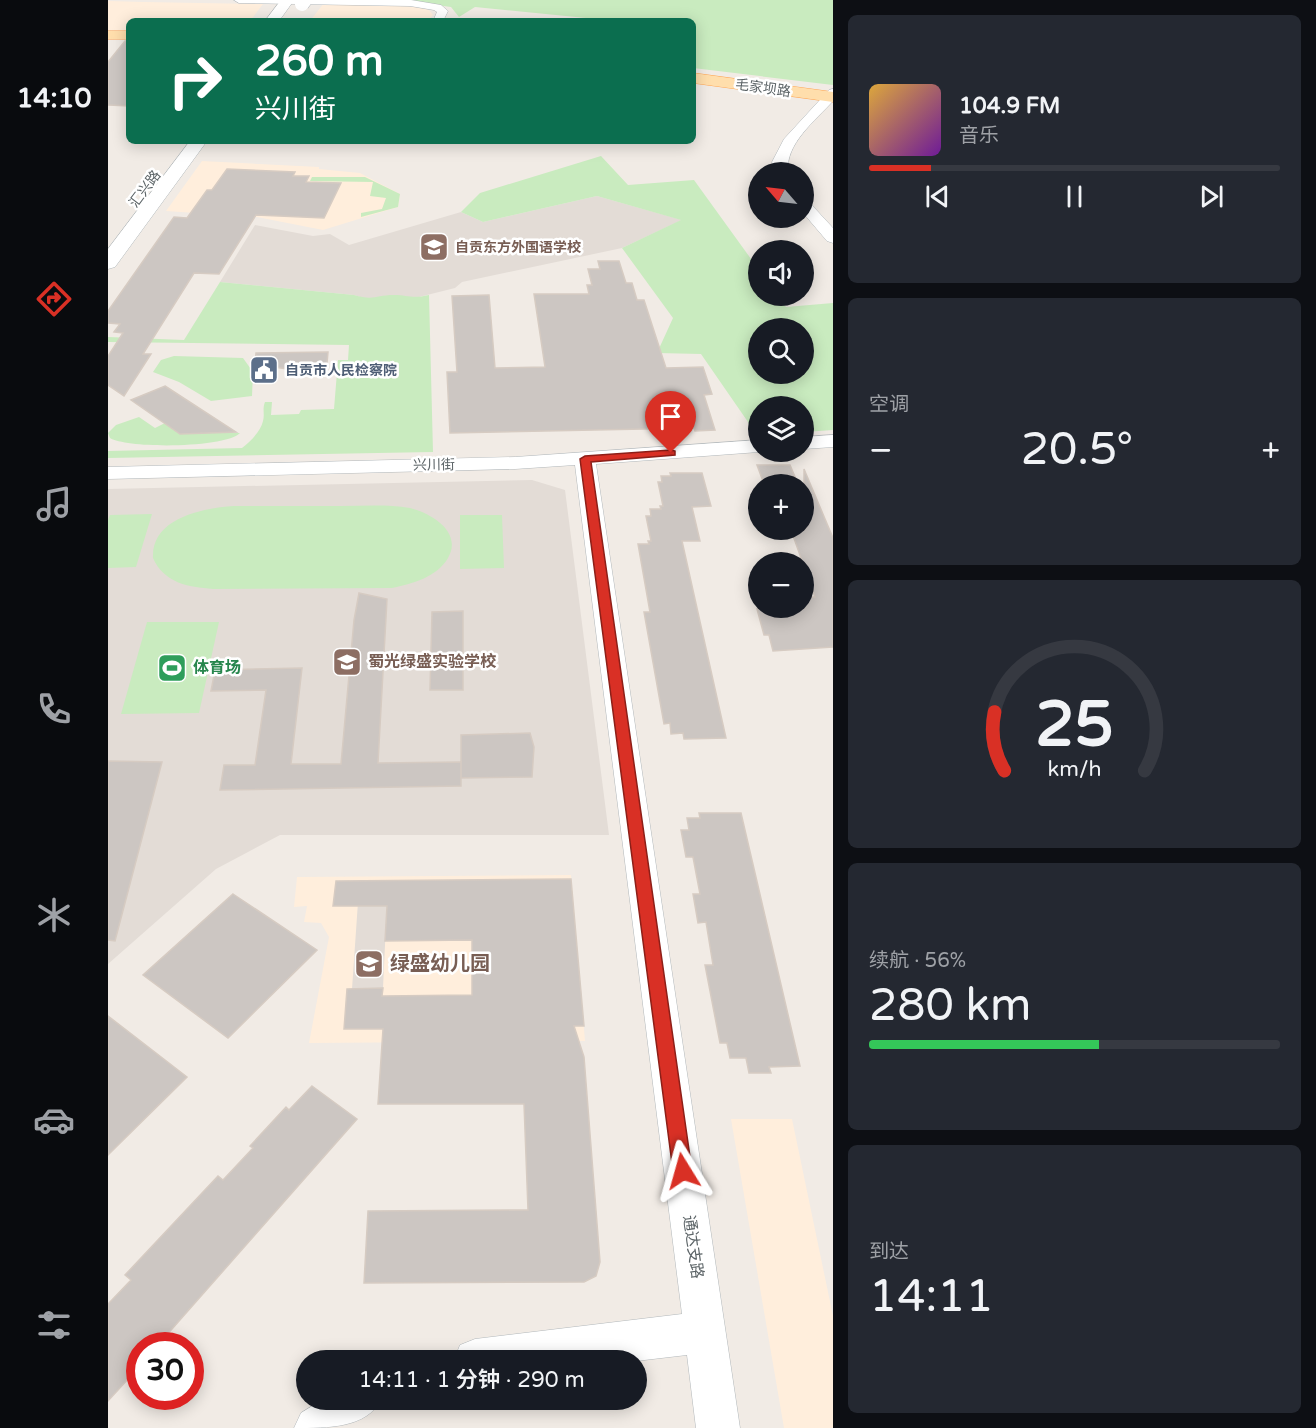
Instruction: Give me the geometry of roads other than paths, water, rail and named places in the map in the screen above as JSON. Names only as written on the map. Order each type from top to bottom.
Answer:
[{"type":"main road","points":[[274,18],[287,2]]},
{"type":"main road","points":[[291,18],[304,2]]},
{"type":"main road","points":[[108,37],[126,37]]},
{"type":"main road","name":"毛家坝路","points":[[696,73],[832,95]]},
{"type":"main road","name":"毛家坝路","points":[[696,78],[832,95]]},
{"type":"main road","name":"汇兴路","points":[[108,237],[179,144]]},
{"type":"main road","points":[[108,263],[197,144]]},
{"type":"street","points":[[239,0],[410,3],[438,7],[443,11],[440,18]]},
{"type":"street","points":[[779,162],[789,142],[832,95]]},
{"type":"street","points":[[814,216],[833,238]]},
{"type":"street","points":[[814,442],[833,441]]},
{"type":"street","name":"兴川街","points":[[108,473],[585,459],[748,447]]},
{"type":"street","name":"通达支路","points":[[585,459],[718,1428]]},
{"type":"street","points":[[557,1350],[705,1332]]},
{"type":"street","points":[[315,1428],[344,1410]]},
{"type":"place","name":"自贡东方外国语学校","points":[[434,247]]},
{"type":"place","name":"自贡市人民检察院","points":[[264,370]]},
{"type":"place","name":"蜀光绿盛实验学校","points":[[347,662]]},
{"type":"place","name":"体育场","points":[[172,668]]},
{"type":"place","name":"绿盛幼儿园","points":[[369,964]]}]
